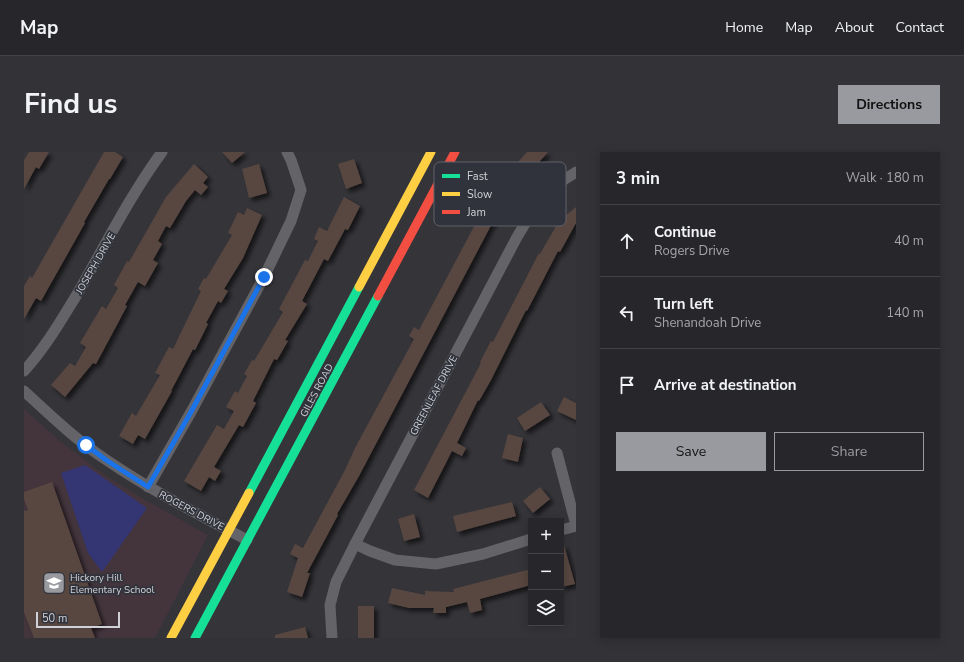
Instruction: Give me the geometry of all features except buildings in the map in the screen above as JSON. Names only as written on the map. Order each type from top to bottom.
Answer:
[{"type":"main road","name":"GILES ROAD","points":[[171,638],[431,152]]},
{"type":"main road","name":"GILES ROAD","points":[[450,162],[455,152]]},
{"type":"main road","name":"GILES ROAD","points":[[195,638],[434,191]]},
{"type":"street","name":"JOSEPH DRIVE","points":[[24,371],[37,357],[54,332],[130,202],[162,152]]},
{"type":"street","points":[[148,487],[191,412],[264,277],[291,221],[301,190],[287,152]]},
{"type":"street","name":"GREENLEAF DRIVE","points":[[566,178],[576,172]]},
{"type":"street","name":"GREENLEAF DRIVE","points":[[332,638],[330,605],[336,582],[523,226]]},
{"type":"street","name":"ROGERS DRIVE","points":[[24,391],[68,432],[106,460],[148,487],[247,540]]},
{"type":"street","points":[[557,453],[576,525],[564,529]]},
{"type":"street","points":[[355,544],[395,560],[436,564],[483,554],[528,540]]},
{"type":"shaded area","points":[[24,409],[60,441],[106,476],[208,535],[155,638],[24,638]]},
{"type":"shaded area","points":[[85,465],[147,508],[102,572],[88,553],[61,473]]},
{"type":"traffic: fast","points":[[249,493],[359,287]]},
{"type":"traffic: fast","points":[[195,638],[378,296]]},
{"type":"traffic: slow","points":[[359,287],[431,152]]},
{"type":"traffic: slow","points":[[171,638],[249,493]]},
{"type":"traffic: jam","points":[[450,162],[455,152]]},
{"type":"traffic: jam","points":[[378,296],[434,191]]},
{"type":"place","name":"Hickory Hill Elementary School","points":[[54,583]]},
{"type":"route","points":[[86,445],[106,460],[148,487],[191,412],[264,277]]}]
